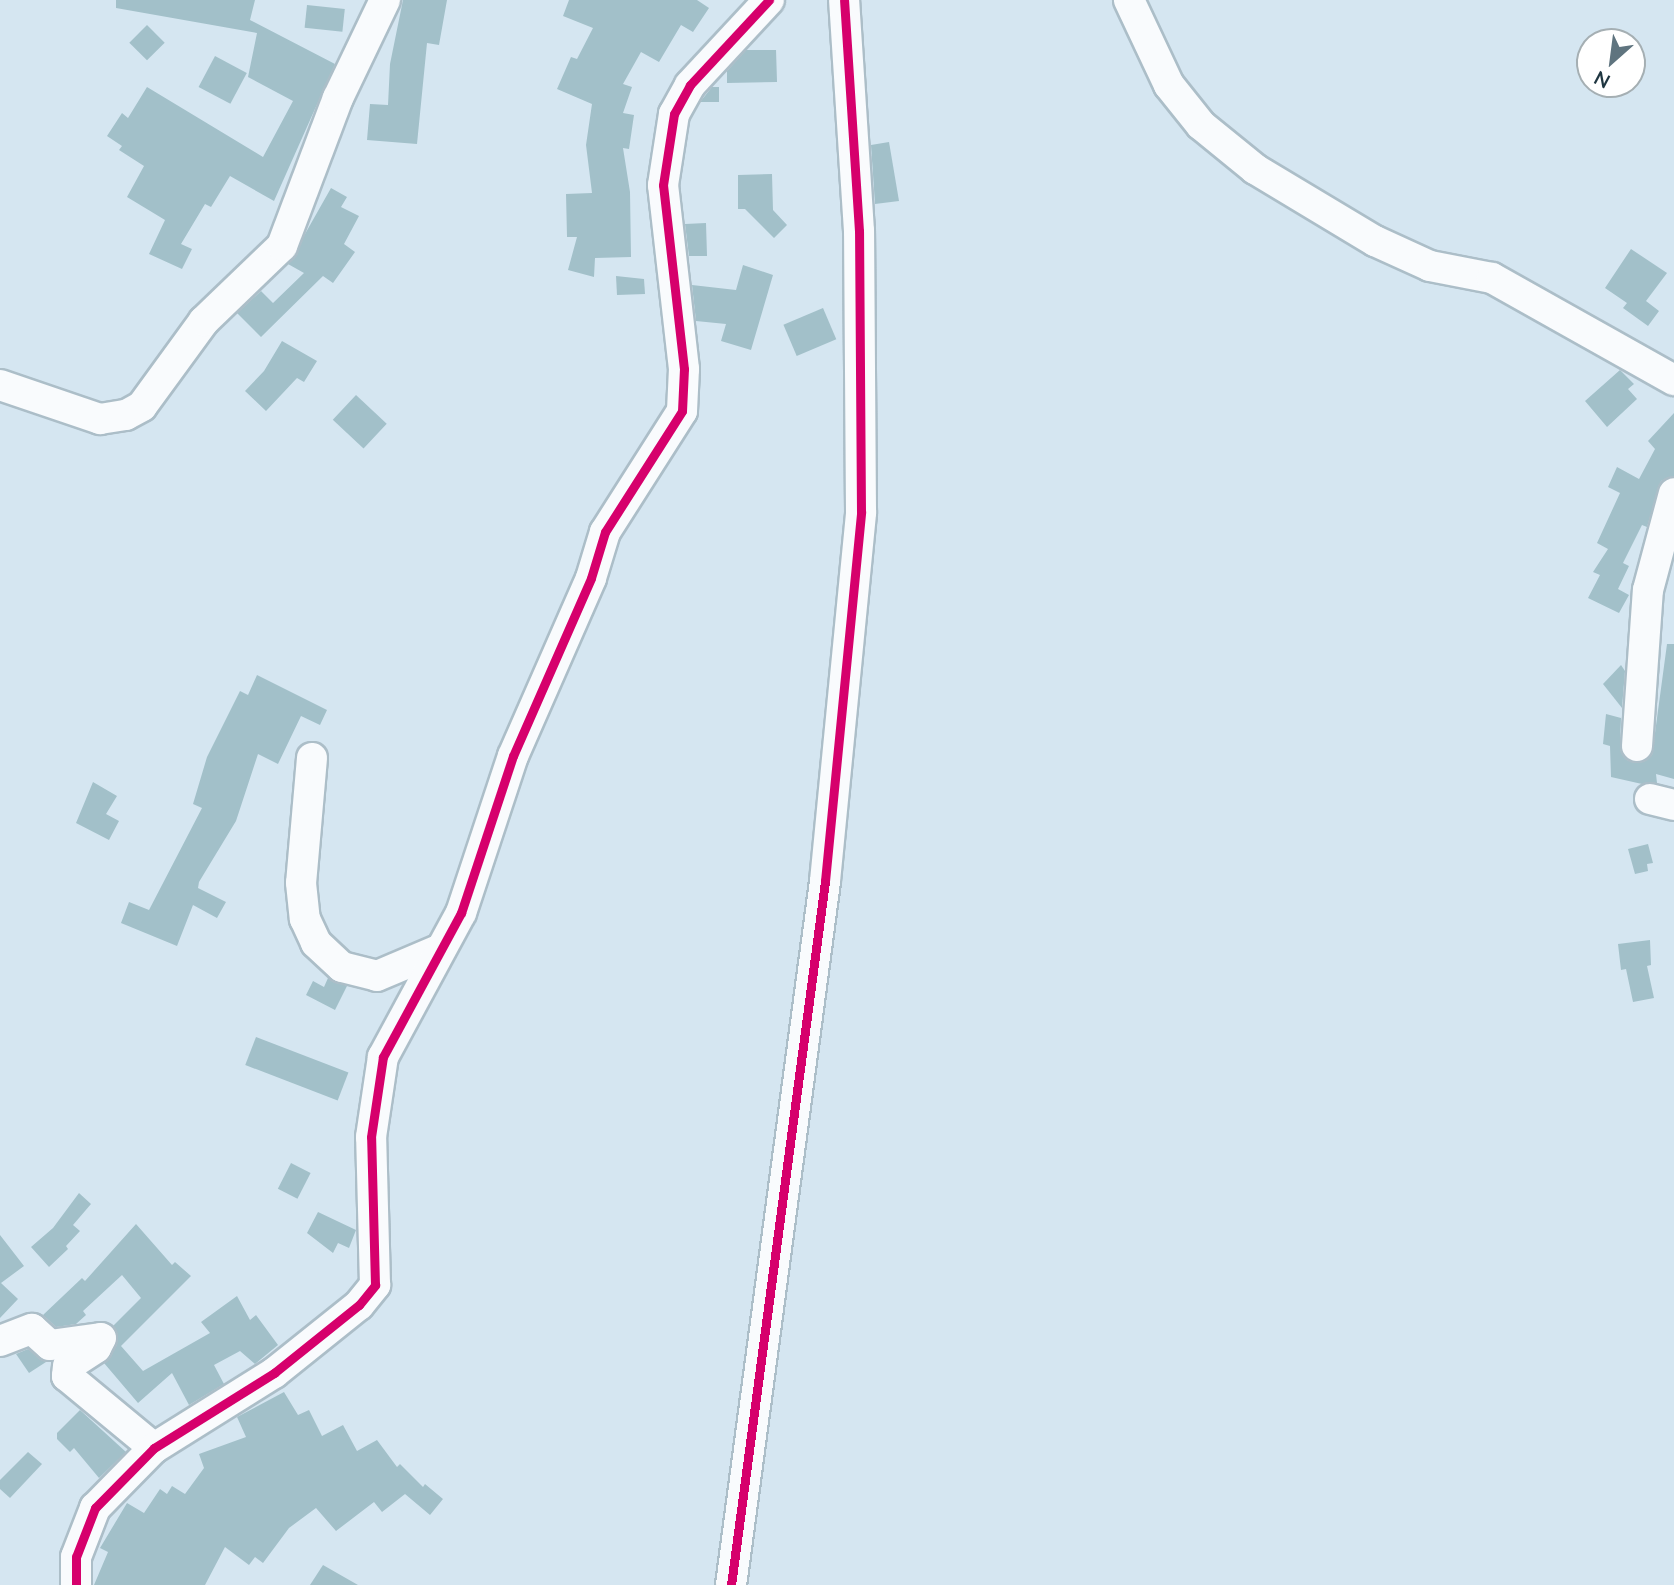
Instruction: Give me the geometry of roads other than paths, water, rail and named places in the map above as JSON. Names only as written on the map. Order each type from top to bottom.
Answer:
[{"type":"street","points":[[0,385],[100,419],[126,415],[142,405],[204,321],[282,246],[338,98],[385,0]]},
{"type":"street","points":[[76,1585],[76,1557],[95,1508],[154,1448],[274,1373],[369,1296],[377,1269],[373,1099],[383,1057],[461,913],[513,757],[591,578],[602,539],[682,411],[684,369],[663,185],[674,114],[690,85],[769,0]]},
{"type":"street","points":[[731,1585],[825,881],[861,512],[859,231],[844,0]]},
{"type":"street","points":[[1129,0],[1169,85],[1201,125],[1255,169],[1375,241],[1430,266],[1492,278],[1674,380]]},
{"type":"street","points":[[1637,746],[1646,628],[1665,556],[1674,493]]},
{"type":"street","points":[[312,758],[301,883],[305,919],[316,943],[342,967],[377,976],[441,948]]},
{"type":"street","points":[[0,1341],[32,1329],[50,1345],[101,1338],[96,1348],[68,1366],[66,1376],[154,1448]]}]
